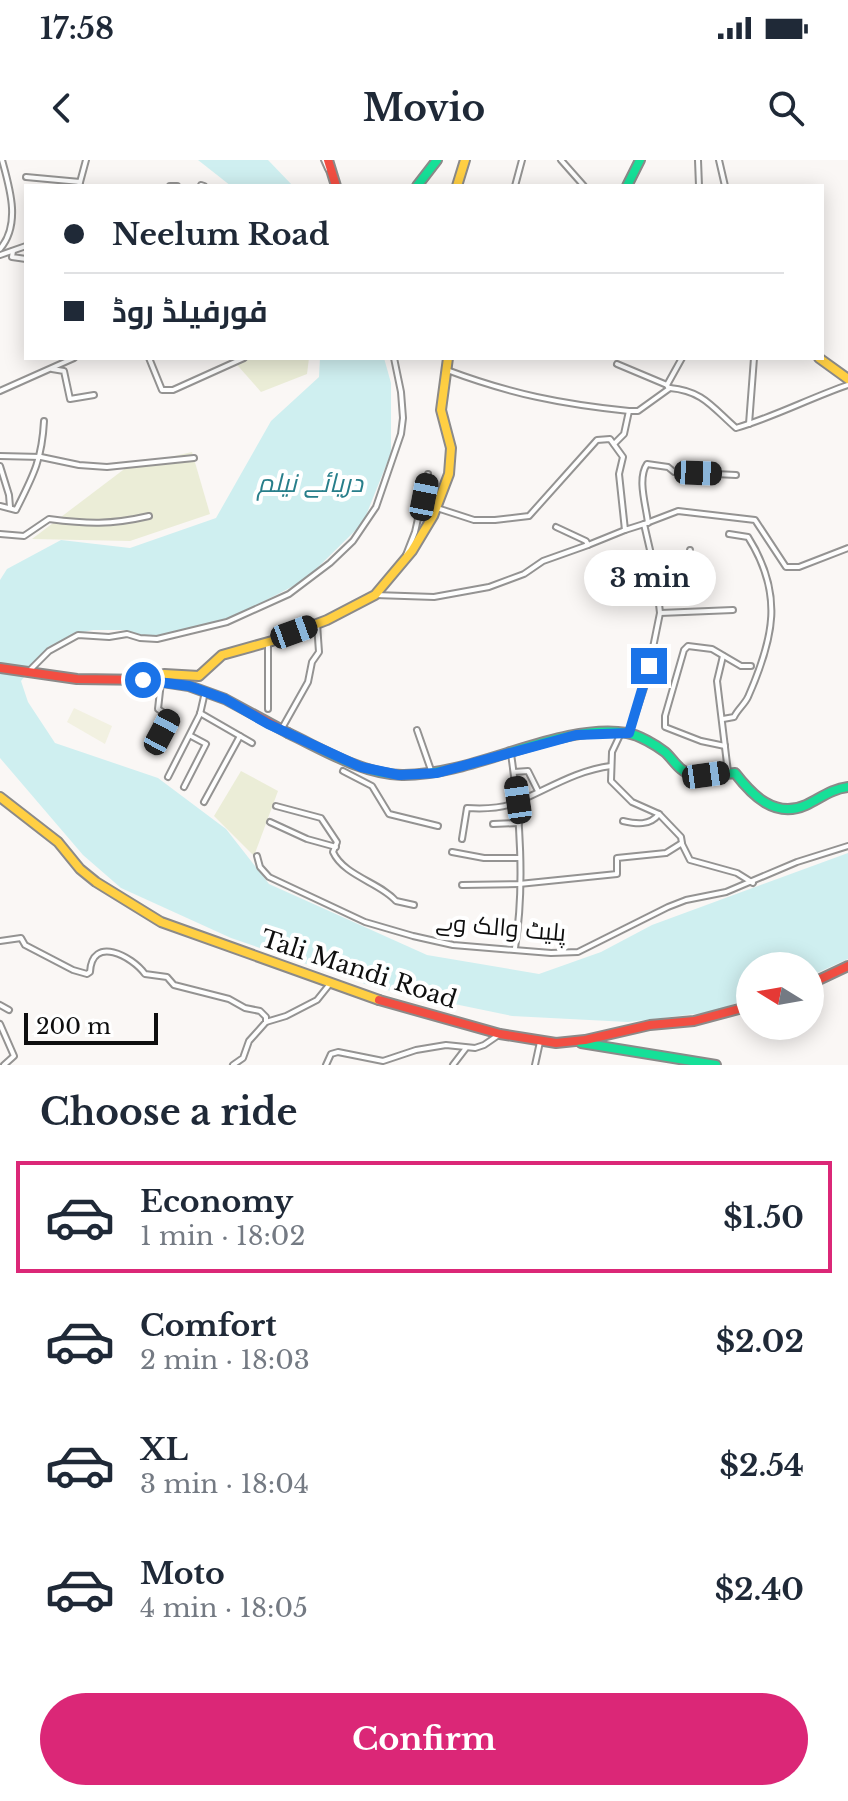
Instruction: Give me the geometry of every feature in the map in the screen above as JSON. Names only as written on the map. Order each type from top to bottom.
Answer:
[{"type":"street","points":[[0,252],[10,237],[12,195],[2,160]]},
{"type":"street","points":[[26,177],[80,184],[86,160]]},
{"type":"street","points":[[326,160],[334,182]]},
{"type":"street","points":[[419,184],[437,160]]},
{"type":"street","points":[[458,184],[465,160]]},
{"type":"street","points":[[516,184],[522,160]]},
{"type":"street","points":[[561,160],[582,184]]},
{"type":"street","points":[[628,184],[640,160]]},
{"type":"street","points":[[698,160],[699,184]]},
{"type":"street","points":[[719,160],[725,184]]},
{"type":"street","points":[[0,252],[24,247]]},
{"type":"street","points":[[13,251],[12,257],[24,259]]},
{"type":"street","points":[[0,391],[70,360]]},
{"type":"street","points":[[150,360],[162,390],[173,390],[240,360]]},
{"type":"street","points":[[28,672],[49,651],[78,635],[109,637],[127,634],[157,639],[227,622],[289,594],[330,563],[353,541],[376,507],[401,434],[401,392],[394,360]]},
{"type":"street","points":[[143,680],[164,674],[199,676],[222,655],[317,624],[375,595],[404,561],[437,508],[445,489],[452,460],[441,410],[448,360]]},
{"type":"street","points":[[447,370],[501,390],[539,399],[638,411],[668,386],[681,360]]},
{"type":"street","points":[[749,424],[754,360]]},
{"type":"street","points":[[617,364],[668,386],[701,395],[736,428],[848,382],[821,360]]},
{"type":"street","points":[[50,369],[64,371],[70,399],[94,395]]},
{"type":"street","points":[[614,444],[624,434],[629,411]]},
{"type":"street","points":[[0,506],[16,510],[41,457],[44,421]]},
{"type":"street","points":[[437,508],[474,520],[529,516],[597,440],[610,439],[623,457],[619,474],[625,530]]},
{"type":"street","points":[[0,456],[41,457],[107,467],[194,458]]},
{"type":"street","points":[[736,475],[674,472],[668,467],[647,464],[643,469],[646,523],[660,613],[646,682],[625,733],[613,748],[611,766],[612,783],[632,802],[659,814],[681,837],[690,860],[737,873],[753,883]]},
{"type":"street","points":[[0,466],[10,507]]},
{"type":"street","points":[[404,561],[415,532],[428,474]]},
{"type":"street","points":[[375,595],[434,597],[489,587],[524,574],[543,561],[678,511],[755,520],[786,567],[799,567],[848,548]]},
{"type":"street","points":[[0,534],[24,536],[49,519],[114,524],[149,516]]},
{"type":"street","points":[[556,527],[586,541],[588,545]]},
{"type":"street","points":[[723,719],[734,717],[746,701],[766,650],[772,620],[770,580],[760,556],[748,537],[729,534]]},
{"type":"street","points":[[656,579],[685,573],[689,568],[690,550]]},
{"type":"street","points":[[660,613],[733,610]]},
{"type":"street","points":[[281,730],[308,682],[312,662],[319,652],[317,624]]},
{"type":"street","points":[[268,642],[268,709]]},
{"type":"street","points":[[725,746],[701,741],[665,727],[665,716],[684,650],[688,646],[712,649],[741,666],[751,666]]},
{"type":"street","points":[[723,656],[717,681],[728,772]]},
{"type":"street","points":[[0,668],[77,679],[143,680],[189,686],[225,699],[281,730],[361,767],[399,775],[432,773],[576,735],[625,733],[666,753],[685,773],[735,773],[754,797],[763,803],[795,809],[805,806],[828,789],[848,787]]},
{"type":"street","points":[[154,747],[170,717],[158,709],[161,682]]},
{"type":"street","points":[[168,777],[190,736],[205,692]]},
{"type":"street","points":[[200,713],[252,743]]},
{"type":"street","points":[[417,730],[432,773]]},
{"type":"street","points":[[184,787],[206,744],[190,736]]},
{"type":"street","points":[[204,802],[240,736]]},
{"type":"street","points":[[511,751],[519,823],[520,921],[515,949]]},
{"type":"street","points":[[462,839],[467,808],[518,802],[550,784],[611,766]]},
{"type":"street","points":[[343,771],[372,786],[389,814],[438,826]]},
{"type":"street","points":[[514,772],[528,771],[538,791]]},
{"type":"street","name":"Tali Mandi Road","points":[[0,797],[50,835],[96,882],[145,914],[187,934],[330,984],[500,1034],[540,1042],[570,1041],[650,1025],[694,1021],[736,1010]]},
{"type":"street","points":[[276,806],[321,818],[337,842],[334,856],[339,862],[392,895],[396,901],[414,905]]},
{"type":"street","points":[[623,821],[642,824],[659,814]]},
{"type":"street","points":[[270,822],[307,839],[336,847]]},
{"type":"street","points":[[493,824],[519,823]]},
{"type":"street","points":[[462,885],[519,884],[617,874],[617,858],[657,855],[682,843]]},
{"type":"street","name":"پلیٹ والک وے","points":[[257,856],[260,867],[269,877],[365,922],[453,945],[551,953],[578,952],[668,907],[753,883],[797,862],[848,846]]},
{"type":"street","points":[[452,852],[484,858],[519,858]]},
{"type":"street","points":[[0,941],[21,938],[25,945],[87,974],[95,957],[103,950],[110,949],[136,963],[145,974],[167,977],[174,985],[229,999],[245,1008],[260,1011],[266,1022]]},
{"type":"street","points":[[824,977],[848,966]]},
{"type":"street","points":[[240,1065],[249,1041],[266,1022],[317,1000],[330,984]]},
{"type":"street","points":[[0,1005],[9,1010]]},
{"type":"street","points":[[0,1024],[14,1056],[4,1065]]},
{"type":"street","points":[[326,1065],[331,1054],[338,1052],[383,1061],[416,1050],[446,1045],[484,1045],[500,1034]]},
{"type":"street","points":[[570,1041],[716,1065]]},
{"type":"street","points":[[535,1065],[540,1042]]},
{"type":"street","points":[[453,1065],[467,1047]]},
{"type":"street","points":[[233,1065],[243,1058]]},
{"type":"green space","points":[[233,360],[309,360],[307,374],[261,392]]},
{"type":"green space","points":[[192,452],[210,514],[130,541],[32,539],[127,467]]},
{"type":"green space","points":[[74,708],[112,726],[105,744],[67,722]]},
{"type":"green space","points":[[241,771],[278,791],[254,856],[214,816]]},
{"type":"water","points":[[198,160],[268,160],[291,184],[228,184]]},
{"type":"water","name":"دریائے نیلم","points":[[320,360],[385,360],[391,383],[391,453],[363,523],[305,580],[232,618],[160,636],[143,636],[124,630],[93,630],[78,633],[48,647],[21,681],[28,702],[55,743],[158,778],[226,829],[269,884],[427,955],[539,974],[601,952],[652,925],[848,853],[848,959],[824,970],[824,952],[736,952],[736,1003],[712,1012],[628,1022],[512,1016],[377,988],[231,938],[121,888],[83,855],[0,758],[0,580],[7,569],[61,540],[130,548],[216,518],[271,421],[319,377]]},
{"type":"traffic: fast","points":[[419,184],[437,160]]},
{"type":"traffic: fast","points":[[628,184],[640,160]]},
{"type":"traffic: fast","points":[[288,733],[358,766],[402,775],[458,767],[573,735],[627,733],[657,746],[680,769],[693,775],[735,773],[757,796],[774,807],[795,809],[848,787]]},
{"type":"traffic: fast","points":[[581,1043],[716,1065]]},
{"type":"traffic: slow","points":[[458,184],[465,160]]},
{"type":"traffic: slow","points":[[146,678],[164,674],[199,676],[222,655],[272,641],[327,620],[375,595],[412,551],[433,516],[449,474],[451,448],[441,410],[448,360]]},
{"type":"traffic: slow","points":[[822,360],[848,379]]},
{"type":"traffic: slow","points":[[0,797],[58,842],[80,869],[96,882],[161,922],[379,1000]]},
{"type":"traffic: jam","points":[[328,160],[335,184]]},
{"type":"traffic: jam","points":[[0,668],[77,679],[150,680],[189,686],[225,699],[288,733]]},
{"type":"traffic: jam","points":[[824,977],[848,966]]},
{"type":"traffic: jam","points":[[379,1000],[500,1034],[556,1043],[585,1040],[650,1025],[694,1021],[736,1010]]},
{"type":"route","points":[[143,680],[189,686],[225,699],[268,724],[361,767],[399,775],[437,773],[576,735],[629,733],[649,666]]}]
